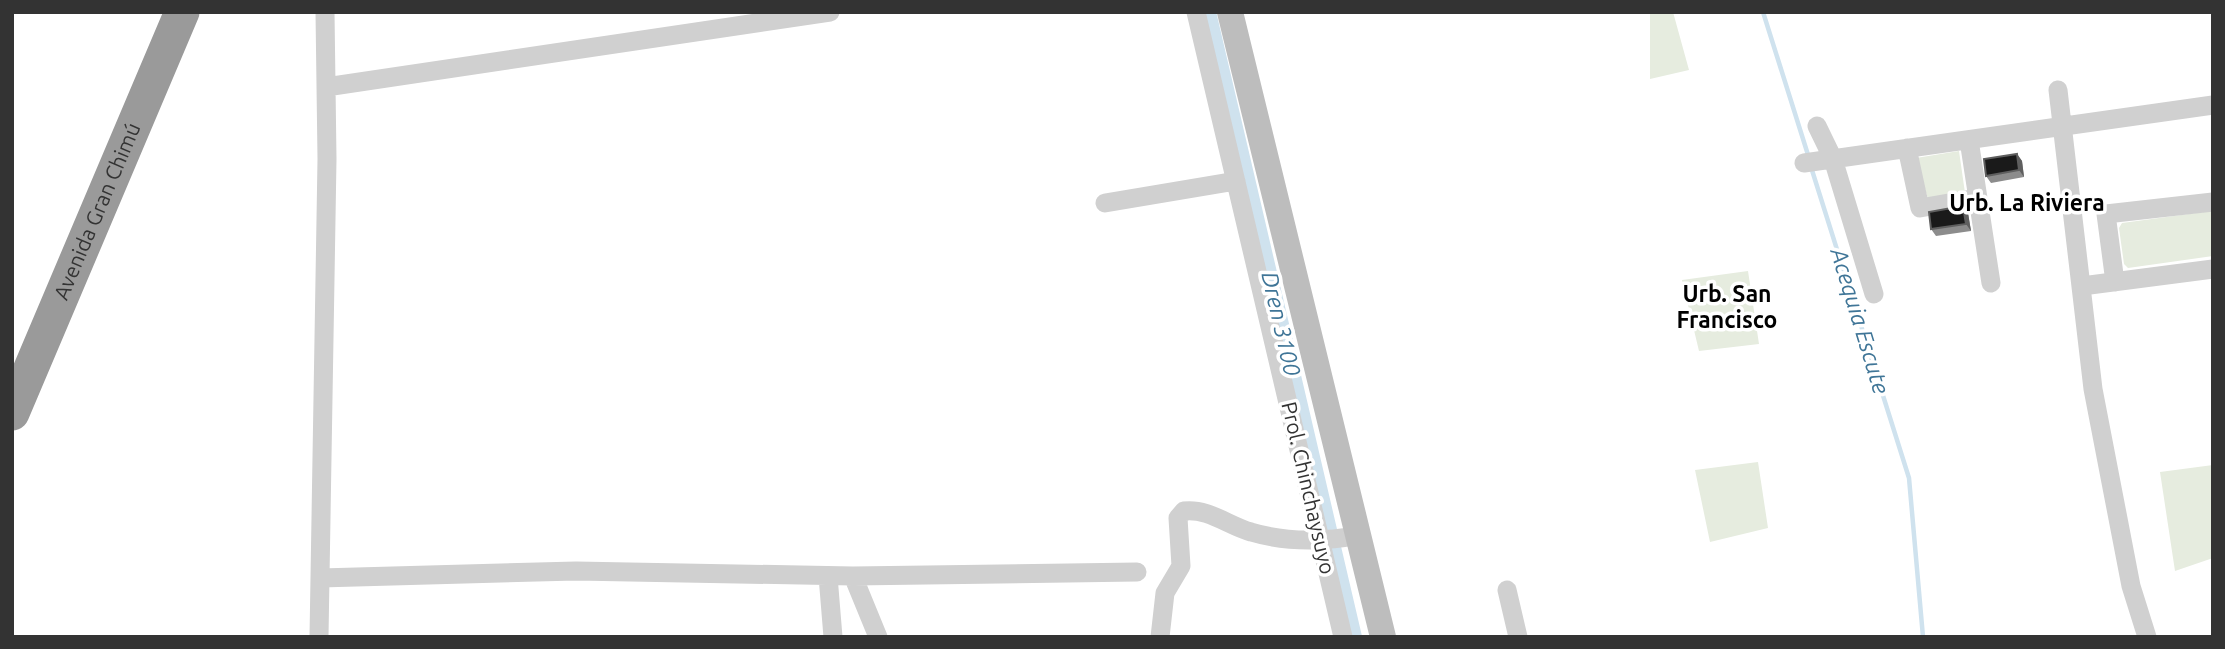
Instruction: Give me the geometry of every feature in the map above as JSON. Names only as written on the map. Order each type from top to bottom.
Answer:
[{"type":"highway","name":"Avenida Gran Chimú","points":[[12,370],[164,12]]},
{"type":"highway","name":"Avenida Gran Chimú","points":[[12,412],[182,12]]},
{"type":"street","points":[[319,637],[325,12]]},
{"type":"street","points":[[326,87],[830,12]]},
{"type":"street","name":"Prol. Chinchaysuyo","points":[[1196,12],[1236,181],[1338,539],[1343,637]]},
{"type":"street","points":[[1230,12],[1338,539],[1383,637]]},
{"type":"street","points":[[2059,90],[2093,388],[2131,586],[2147,637]]},
{"type":"street","points":[[1818,161],[2062,124],[2213,105]]},
{"type":"street","points":[[1817,125],[1818,161],[1874,294]]},
{"type":"street","points":[[1969,140],[1991,283]]},
{"type":"street","points":[[1907,148],[1920,208],[1978,198]]},
{"type":"street","points":[[1105,203],[1236,181]]},
{"type":"street","points":[[2115,282],[2106,214],[2213,202]]},
{"type":"street","points":[[2082,286],[2213,268]]},
{"type":"street","points":[[1160,637],[1165,593],[1181,566],[1177,527],[1178,518],[1184,512],[1204,512],[1251,532],[1338,539]]},
{"type":"street","points":[[320,578],[576,571],[828,576],[1137,572]]},
{"type":"street","points":[[828,576],[833,637]]},
{"type":"street","points":[[853,576],[878,637]]},
{"type":"street","points":[[1507,590],[1518,637]]},
{"type":"shaded area","points":[[1650,12],[1673,12],[1689,70],[1650,79]]},
{"type":"shaded area","points":[[1959,151],[1965,193],[1928,199],[1916,158]]},
{"type":"shaded area","points":[[2211,211],[2213,256],[2128,268],[2124,264],[2119,228],[2122,223]]},
{"type":"shaded area","points":[[1748,271],[1759,344],[1699,351],[1682,280]]},
{"type":"shaded area","points":[[1758,462],[1768,528],[1710,542],[1695,470]]},
{"type":"shaded area","points":[[2213,465],[2213,558],[2175,571],[2160,472]]},
{"type":"building","points":[[2017,154],[2019,170],[1986,176],[1984,159]]},
{"type":"building","points":[[1963,206],[1966,224],[1931,229],[1929,212]]},
{"type":"waterway","name":"Dren 3100","points":[[1208,12],[1354,637]]},
{"type":"waterway","name":"Acequia Escute","points":[[1763,12],[1809,158]]},
{"type":"waterway","name":"Acequia Escute","points":[[1811,167],[1909,478],[1923,637]]},
{"type":"district","name":"Urb. La Riviera","points":[[2027,203]]},
{"type":"district","name":"Urb. San Francisco","points":[[1727,307]]}]
